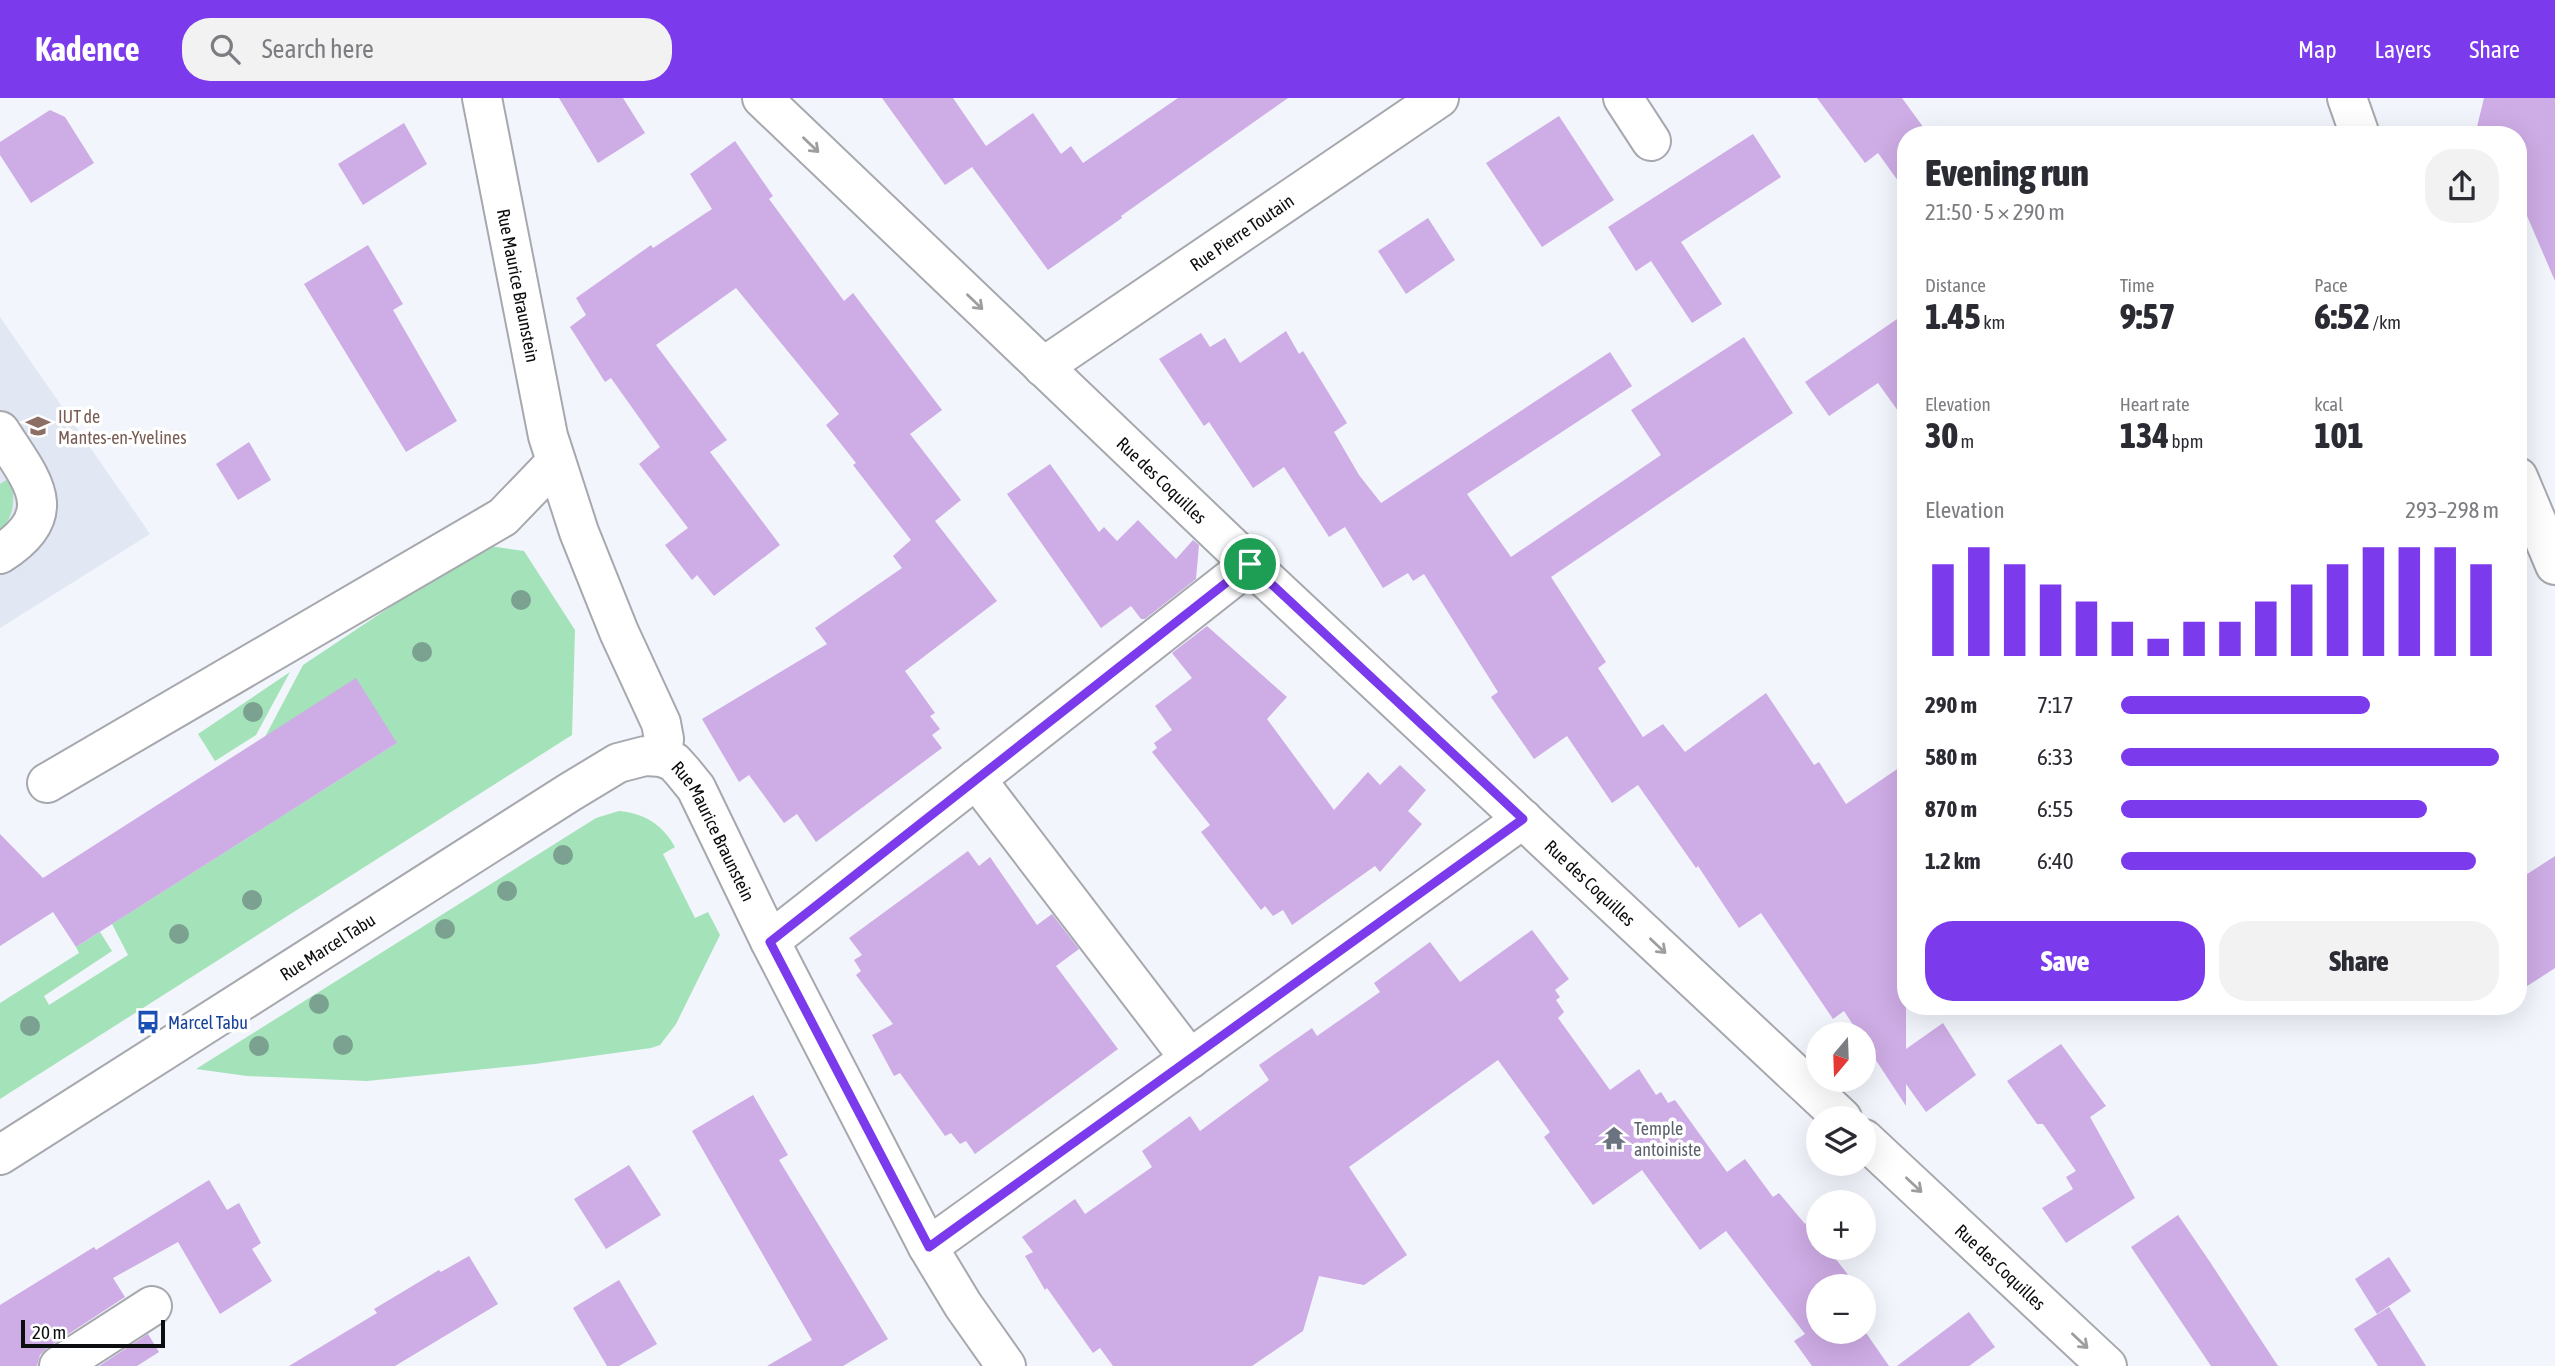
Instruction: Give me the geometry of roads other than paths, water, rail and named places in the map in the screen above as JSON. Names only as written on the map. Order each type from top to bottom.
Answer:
[{"type":"street","name":"Rue Maurice Braunstein","points":[[482,98],[548,436],[589,557],[619,632],[661,723],[664,740],[662,757],[674,762],[696,789],[770,942],[929,1247],[963,1305],[1006,1366]]},
{"type":"street","name":"Rue des Coquilles","points":[[762,98],[1250,564],[1829,1106]]},
{"type":"street","name":"Rue Pierre Toutain","points":[[1043,367],[1439,98]]},
{"type":"street","points":[[1623,98],[1651,141]]},
{"type":"street","points":[[2347,98],[2357,126]]},
{"type":"street","points":[[0,431],[32,482],[37,495],[37,509],[27,533],[0,554]]},
{"type":"street","points":[[47,783],[503,517],[556,462]]},
{"type":"street","points":[[2527,498],[2555,565]]},
{"type":"street","points":[[770,942],[1250,564]]},
{"type":"street","name":"Rue Marcel Tabu","points":[[0,1155],[582,785],[624,761],[645,756],[662,757]]},
{"type":"street","points":[[976,779],[1190,1059]]},
{"type":"street","points":[[929,1247],[1523,819]]},
{"type":"street","name":"Rue des Coquilles","points":[[1876,1150],[2106,1366]]},
{"type":"street","points":[[59,1366],[152,1306]]},
{"type":"place","name":"IUT de Mantes-en-Yvelines","points":[[38,426]]},
{"type":"place","name":"Marcel Tabu","points":[[148,1022]]},
{"type":"place","name":"Temple antoiniste","points":[[1614,1138]]}]
